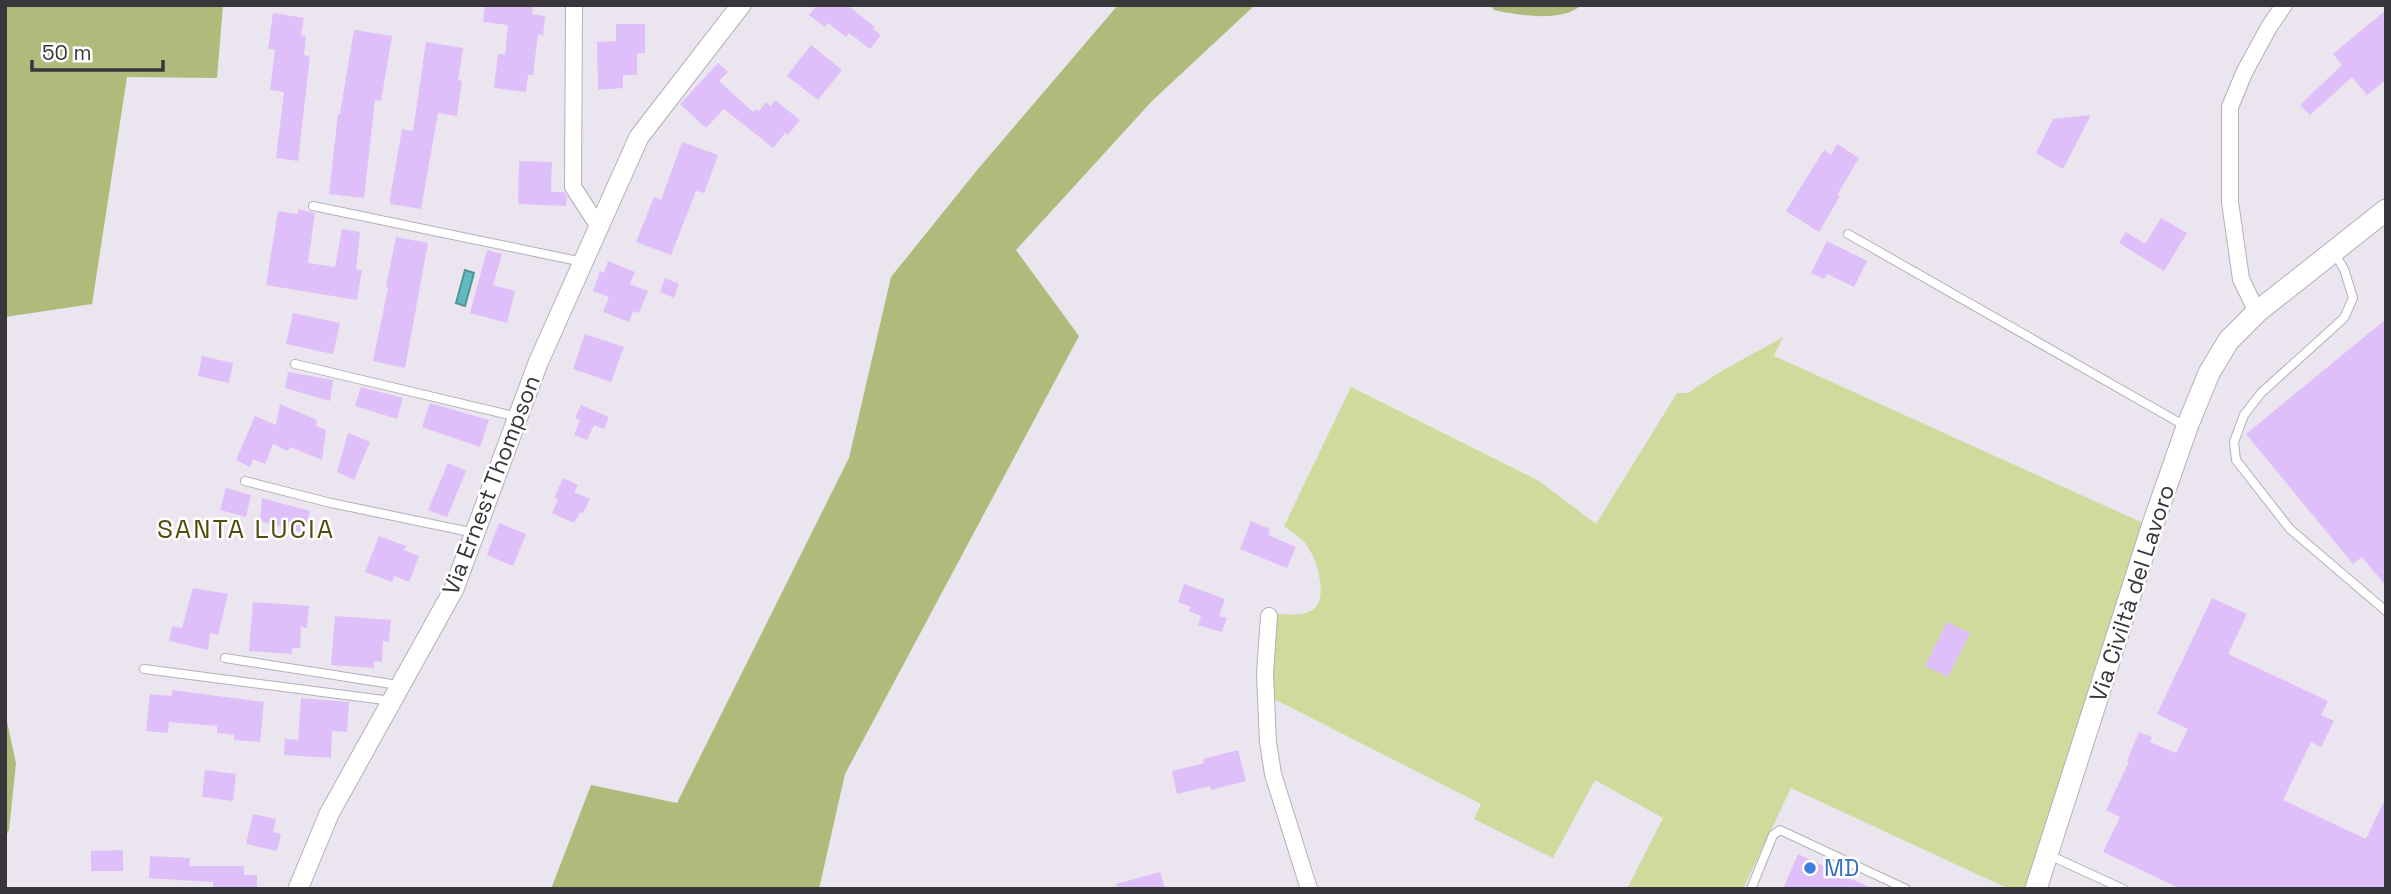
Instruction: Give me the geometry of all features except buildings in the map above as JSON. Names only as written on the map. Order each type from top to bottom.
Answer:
[{"type":"main road","name":"Via Civiltà del Lavoro","points":[[2036,889],[2187,427],[2208,373],[2230,340],[2257,312],[2386,210]]},
{"type":"street","points":[[574,5],[573,187],[599,227]]},
{"type":"street","name":"Via Ernest Thompson","points":[[298,889],[329,814],[454,589],[538,363],[639,137],[741,5]]},
{"type":"street","points":[[2257,312],[2241,279],[2230,202],[2230,107],[2244,73],[2284,5]]},
{"type":"street","points":[[1269,615],[1265,674],[1268,743],[1273,774],[1309,889]]},
{"type":"lane","points":[[313,206],[583,262]]},
{"type":"lane","points":[[1849,234],[2187,427]]},
{"type":"lane","points":[[2333,251],[2344,269],[2353,298],[2344,318],[2260,393],[2244,415],[2234,442],[2236,460],[2290,529],[2386,611]]},
{"type":"lane","points":[[295,364],[517,417]]},
{"type":"lane","points":[[245,481],[331,503],[475,533]]},
{"type":"lane","points":[[225,658],[396,693]]},
{"type":"lane","points":[[144,669],[396,693]]},
{"type":"lane","points":[[1751,889],[1773,835],[1780,831],[1906,889]]},
{"type":"lane","points":[[2046,854],[2123,889]]},
{"type":"green space","points":[[5,5],[223,5],[217,78],[127,77],[92,304],[5,317]]},
{"type":"green space","points":[[1118,5],[1255,5],[1152,101],[1016,250],[1079,336],[845,774],[819,889],[551,889],[591,785],[677,803],[849,458],[891,277],[978,169]]},
{"type":"green space","points":[[1490,5],[1581,5],[1563,14],[1539,16],[1494,10]]},
{"type":"green space","points":[[1783,337],[1774,356],[2143,523],[2027,889],[2009,889],[1791,788],[1743,889],[1627,889],[1663,818],[1595,780],[1553,858],[1474,819],[1481,804],[1270,697],[1277,614],[1310,612],[1318,603],[1321,586],[1317,566],[1309,549],[1284,526],[1351,387],[1539,481],[1596,524],[1677,393],[1688,393]]},
{"type":"green space","points":[[5,713],[16,763],[9,830],[5,837]]},
{"type":"water","points":[[465,270],[474,273],[465,306],[456,303]]},
{"type":"place","name":"MD","points":[[1810,868]]},
{"type":"district","name":"SANTA LUCIA","points":[[246,529]]}]
